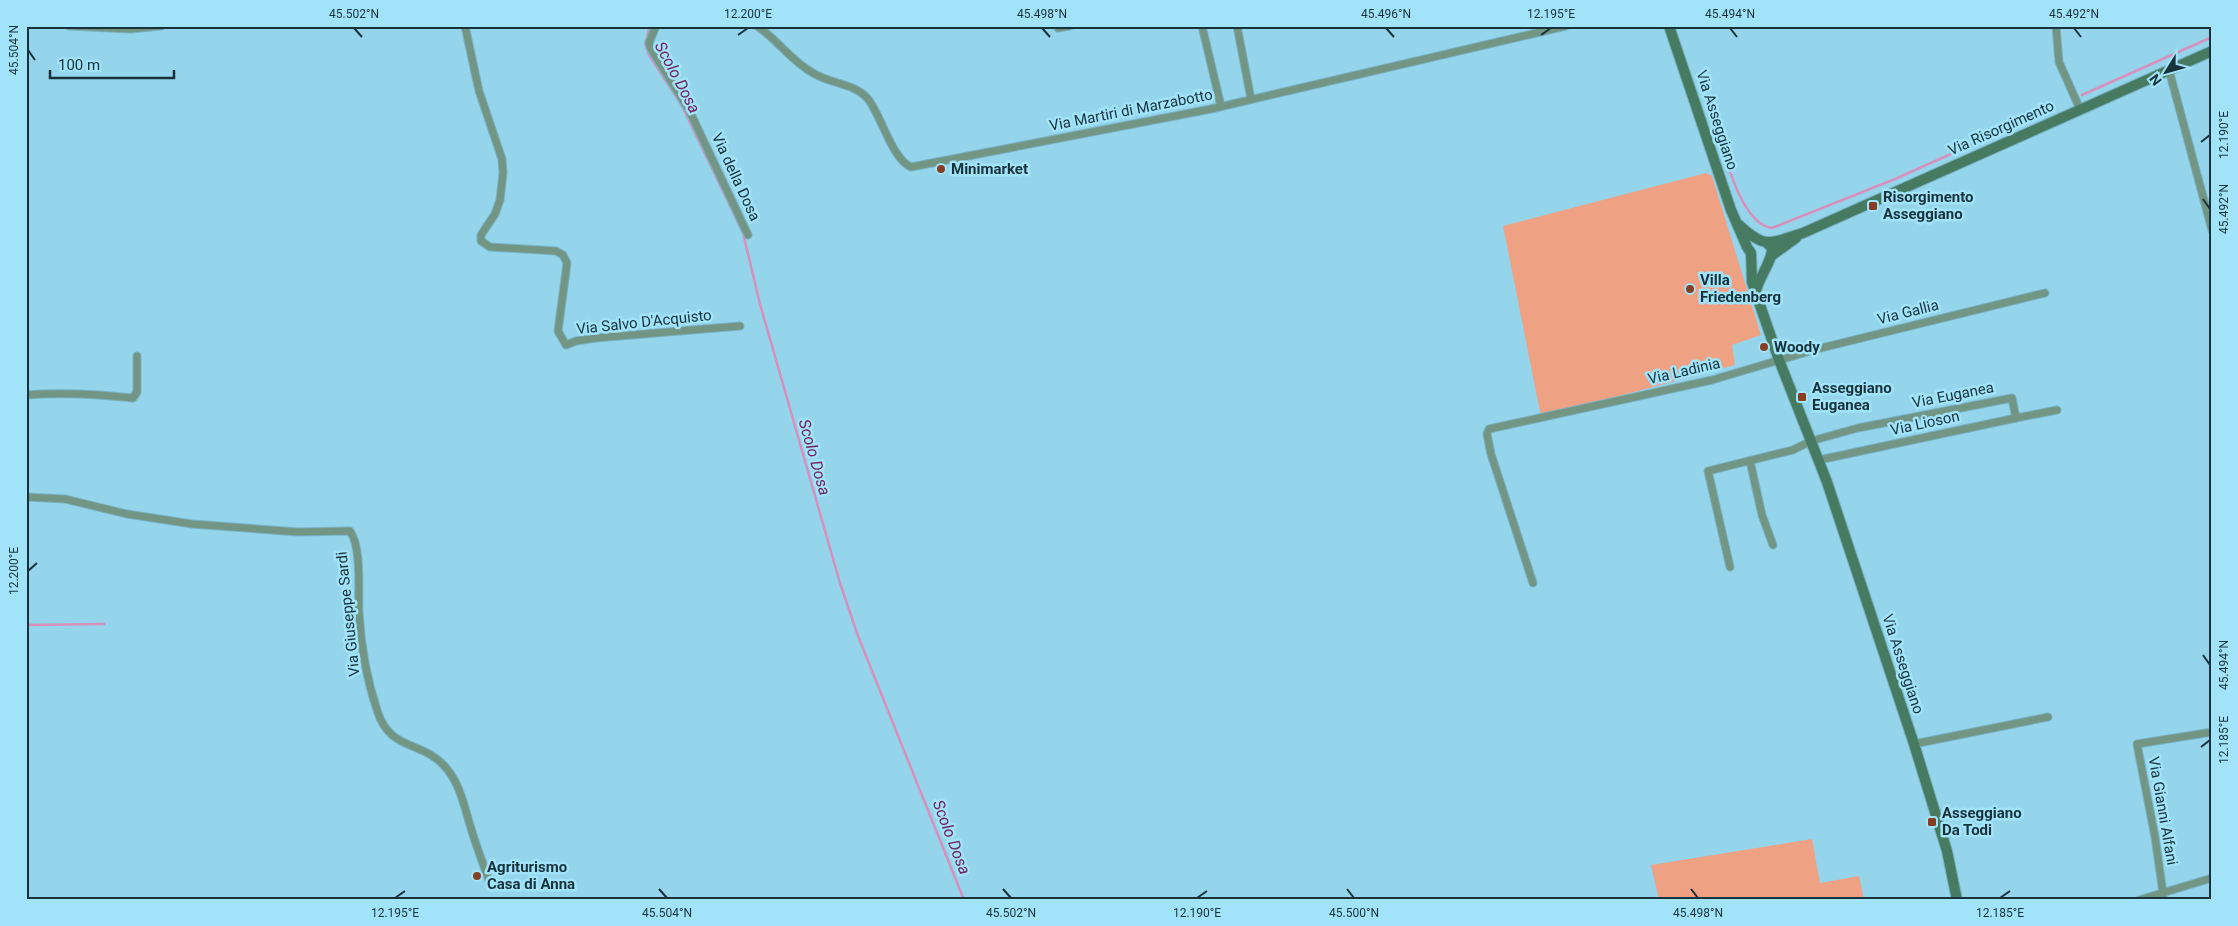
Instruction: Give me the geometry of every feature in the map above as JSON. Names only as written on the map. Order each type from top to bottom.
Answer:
[{"type":"street","points":[[69,26],[130,29],[162,26]]},
{"type":"street","name":"Via Salvo D'Acquisto","points":[[465,26],[479,91],[502,159],[503,174],[500,200],[495,214],[481,235],[481,242],[490,247],[556,251],[563,255],[567,263],[558,330],[566,345],[576,341],[596,338],[740,326]]},
{"type":"street","name":"Via della Dosa","points":[[656,26],[649,43],[651,49],[689,110],[748,235]]},
{"type":"street","name":"Via Martiri di Marzabotto","points":[[758,26],[772,36],[794,61],[814,74],[854,88],[868,98],[898,156],[905,164],[911,167],[1221,106],[1566,26]]},
{"type":"street","points":[[764,26],[772,36]]},
{"type":"street","points":[[1058,28],[1070,26]]},
{"type":"street","points":[[1202,26],[1221,106]]},
{"type":"street","points":[[1237,26],[1251,99]]},
{"type":"street","name":"Via Asseggiano","points":[[1669,26],[1736,222],[1746,247],[1752,255],[1752,277],[1756,292],[1779,360],[1820,460],[1914,744],[1947,851],[1957,900]]},
{"type":"street","points":[[2056,26],[2059,62],[2080,110]]},
{"type":"street","name":"Via Risorgimento","points":[[1763,242],[1802,233],[2212,51]]},
{"type":"street","points":[[2169,70],[2212,230]]},
{"type":"street","points":[[1736,222],[1772,248],[1770,258],[1760,276],[1756,292]]},
{"type":"street","name":"Via Risorgimento","points":[[1770,258],[1802,233]]},
{"type":"street","points":[[1763,242],[1753,246],[1752,255],[1760,262],[1770,258]]},
{"type":"street","name":"Via Gallia","points":[[1779,360],[2045,293]]},
{"type":"street","points":[[26,395],[82,393],[133,398],[137,392],[137,356]]},
{"type":"street","name":"Via Ladinia","points":[[1533,583],[1487,434],[1489,429],[1712,380],[1779,360]]},
{"type":"street","name":"Via Euganea","points":[[1811,441],[1858,428],[2012,398],[2016,418]]},
{"type":"street","name":"Via Lioson","points":[[1820,460],[2057,410]]},
{"type":"street","points":[[1730,568],[1708,472],[1794,450],[1811,441]]},
{"type":"street","points":[[1750,461],[1762,514],[1773,545]]},
{"type":"street","name":"Via Giuseppe Sardi","points":[[26,497],[78,501],[127,514],[192,524],[298,532],[350,530],[354,536],[359,614],[369,677],[382,724],[390,735],[438,759],[454,779],[491,886]]},
{"type":"street","points":[[1914,744],[2048,717]]},
{"type":"street","name":"Via Gianni Alfani","points":[[2163,896],[2155,838],[2137,744],[2212,732]]},
{"type":"street","points":[[2139,900],[2163,896],[2212,878]]},
{"type":"shaded area","points":[[1706,173],[1712,176],[1761,335],[1732,345],[1735,365],[1541,417],[1503,226]]},
{"type":"shaded area","points":[[1812,839],[1820,883],[1859,876],[1864,900],[1659,900],[1651,865]]},
{"type":"waterway","name":"Scolo Dosa","points":[[650,26],[645,44],[649,55],[682,106],[743,233],[760,304],[840,583],[858,636],[964,900]]},
{"type":"waterway","points":[[2082,95],[2212,37]]},
{"type":"waterway","points":[[1714,119],[1728,165],[1742,199],[1750,213],[1760,223],[1772,228],[1895,179],[2045,112]]},
{"type":"waterway","points":[[26,625],[104,624]]},
{"type":"place","name":"Minimarket","points":[[941,169]]},
{"type":"place","name":"Risorgimento Asseggiano","points":[[1873,206]]},
{"type":"place","name":"Villa Friedenberg","points":[[1690,289]]},
{"type":"place","name":"Woody","points":[[1764,347]]},
{"type":"place","name":"Asseggiano Euganea","points":[[1802,397]]},
{"type":"place","name":"Asseggiano Da Todi","points":[[1932,822]]},
{"type":"place","name":"Agriturismo Casa di Anna","points":[[477,876]]}]
